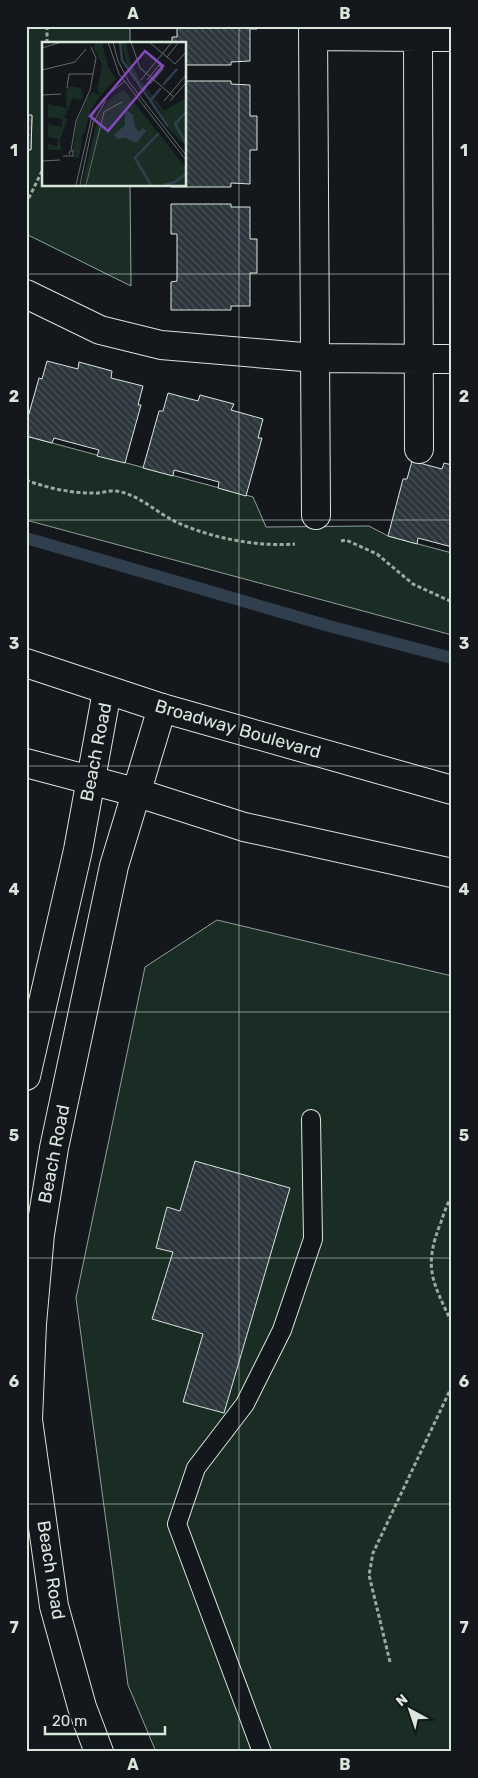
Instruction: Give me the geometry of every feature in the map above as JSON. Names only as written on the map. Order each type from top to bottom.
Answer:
[{"type":"main road","points":[[316,515],[313,31],[452,37]]},
{"type":"main road","points":[[418,37],[419,449]]},
{"type":"main road","points":[[26,294],[100,330],[161,345],[315,358],[452,359]]},
{"type":"main road","name":"Broadway Boulevard","points":[[26,663],[162,708],[452,790]]},
{"type":"main road","name":"Beach Road","points":[[26,1076],[29,1036],[78,850],[107,691]]},
{"type":"main road","name":"Beach Road","points":[[99,1752],[82,1707],[54,1606],[28,1420],[32,1324],[40,1234],[54,1148],[114,866],[162,708]]},
{"type":"main road","points":[[26,763],[135,792],[244,827],[452,872]]},
{"type":"lane","points":[[262,1752],[177,1524],[196,1468],[245,1404],[282,1330],[314,1239],[311,1119]]},
{"type":"path","points":[[46,26],[48,42]]},
{"type":"path","points":[[26,204],[42,171]]},
{"type":"path","points":[[26,480],[70,492],[96,494],[115,490],[136,497],[153,510],[178,523],[242,541],[272,546],[298,544]]},
{"type":"path","points":[[346,540],[377,554],[413,584],[452,602]]},
{"type":"path","points":[[452,1196],[434,1238],[430,1263],[436,1289],[452,1322]]},
{"type":"path","points":[[390,1662],[369,1575],[373,1553],[452,1386]]},
{"type":"green space","points":[[31,26],[130,26],[130,42],[42,42],[42,186],[130,186],[131,286],[26,234],[26,150],[31,149],[32,116],[26,115],[26,28]]},
{"type":"green space","points":[[26,436],[253,497],[266,527],[369,526],[388,536],[452,553],[452,635],[26,520]]},
{"type":"green space","points":[[217,920],[452,976],[452,1752],[156,1752],[128,1685],[76,1298],[145,967]]},
{"type":"building","points":[[177,26],[257,26],[257,29],[250,29],[250,61],[231,62],[231,65],[186,65],[186,42],[172,42],[172,37],[177,37]]},
{"type":"building","points":[[186,81],[231,81],[231,84],[250,85],[250,116],[257,116],[257,150],[250,150],[250,184],[231,183],[231,187],[171,187],[186,186]]},
{"type":"building","points":[[26,115],[32,115],[31,150],[26,150]]},
{"type":"building","points":[[171,204],[231,204],[231,207],[250,207],[250,239],[257,239],[257,273],[250,273],[250,306],[231,306],[231,310],[171,310],[171,282],[177,281],[177,234],[171,234]]},
{"type":"building","points":[[47,361],[78,369],[79,362],[112,371],[111,378],[143,386],[138,405],[141,405],[125,463],[97,456],[99,450],[54,438],[52,443],[26,436],[26,424],[39,378],[42,379]]},
{"type":"building","points":[[168,393],[198,401],[200,395],[234,404],[231,410],[263,419],[258,438],[262,438],[246,496],[218,488],[219,482],[174,470],[173,476],[143,468],[159,411],[163,411]]},
{"type":"building","points":[[412,461],[442,469],[444,463],[452,465],[452,547],[418,538],[417,544],[388,536],[403,479],[407,479]]},
{"type":"building","points":[[195,1161],[290,1188],[224,1413],[183,1402],[203,1334],[152,1319],[173,1252],[156,1248],[167,1207],[180,1211]]},
{"type":"waterway","points":[[26,538],[329,626],[452,658]]}]
